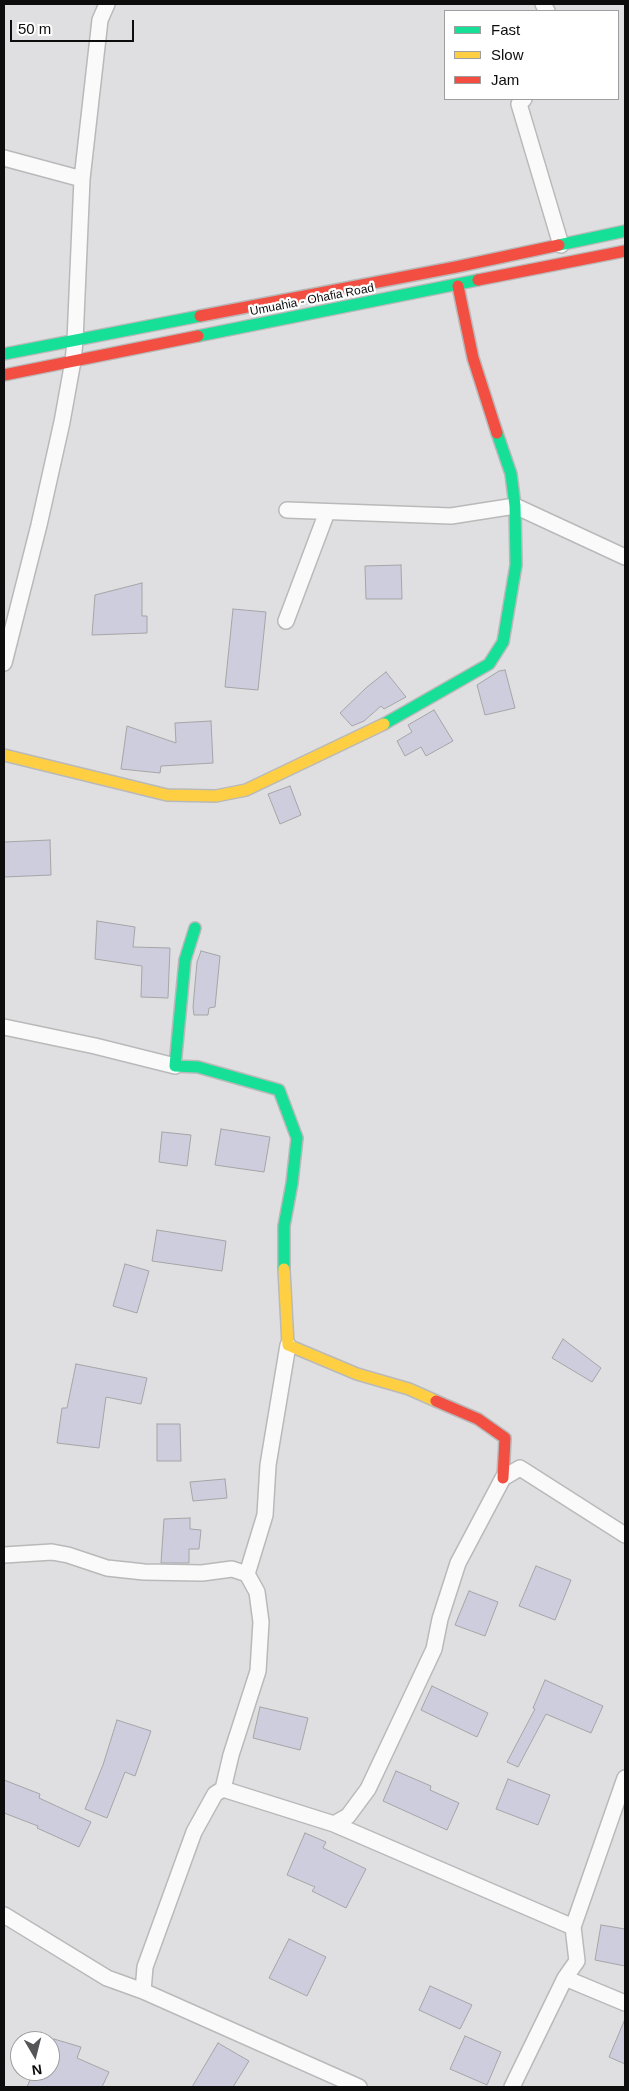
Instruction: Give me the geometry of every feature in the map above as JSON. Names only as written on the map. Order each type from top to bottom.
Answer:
[{"type":"street","points":[[4,663],[39,525],[62,422],[73,361],[82,178],[100,20],[107,4]]},
{"type":"street","points":[[523,100],[519,104],[562,245]]},
{"type":"street","points":[[4,158],[82,178]]},
{"type":"street","name":"Umuahia - Ohafia Road","points":[[4,354],[456,267],[625,231]]},
{"type":"street","name":"Umuahia - Ohafia Road","points":[[4,375],[458,286],[625,251]]},
{"type":"street","points":[[4,755],[168,795],[216,796],[246,790],[370,732],[489,664],[503,642],[509,614],[516,565],[515,506],[512,474],[472,358],[458,286]]},
{"type":"street","points":[[287,510],[451,516],[515,506],[625,557]]},
{"type":"street","points":[[286,621],[327,512]]},
{"type":"street","points":[[175,1066],[185,960],[195,928]]},
{"type":"street","points":[[4,1027],[95,1046],[175,1066],[198,1067],[279,1090],[297,1138],[292,1184],[284,1226],[284,1293],[288,1345],[268,1465],[265,1515],[247,1574]]},
{"type":"street","points":[[288,1345],[357,1374],[410,1389],[478,1419],[505,1438],[503,1478],[458,1563],[440,1619],[434,1649],[368,1789],[348,1816],[334,1824]]},
{"type":"street","points":[[503,1478],[520,1468],[625,1535]]},
{"type":"street","points":[[4,1556],[52,1552],[68,1555],[106,1568],[135,1571],[202,1573],[232,1569],[247,1574],[257,1592],[261,1622],[258,1671],[234,1746],[223,1789],[215,1794],[194,1832],[144,1967],[144,1991]]},
{"type":"street","points":[[512,2087],[565,1978],[577,1961],[573,1927],[625,1778]]},
{"type":"street","points":[[223,1789],[334,1824],[573,1927]]},
{"type":"street","points":[[4,1915],[107,1978],[144,1991],[360,2087]]},
{"type":"street","points":[[565,1978],[625,2003]]},
{"type":"building","points":[[401,565],[402,599],[366,599],[365,566]]},
{"type":"building","points":[[142,583],[142,616],[147,616],[147,633],[92,635],[95,595]]},
{"type":"building","points":[[233,609],[266,612],[258,690],[225,687]]},
{"type":"building","points":[[505,670],[515,708],[485,715],[477,685],[499,671]]},
{"type":"building","points":[[386,672],[406,697],[384,709],[381,706],[364,721],[352,726],[340,713]]},
{"type":"building","points":[[434,710],[453,741],[426,756],[421,747],[405,756],[397,741],[412,732],[408,725]]},
{"type":"building","points":[[211,721],[213,763],[161,766],[160,773],[121,769],[127,726],[176,743],[175,723]]},
{"type":"building","points":[[290,786],[301,815],[280,824],[268,794]]},
{"type":"building","points":[[50,840],[51,875],[4,877],[4,842]]},
{"type":"building","points":[[97,921],[135,927],[133,947],[170,948],[168,998],[141,997],[142,966],[95,959]]},
{"type":"building","points":[[201,951],[220,956],[215,1007],[209,1008],[208,1015],[194,1015],[197,962]]},
{"type":"building","points":[[221,1129],[270,1137],[264,1172],[215,1165]]},
{"type":"building","points":[[162,1132],[191,1135],[187,1166],[159,1162]]},
{"type":"building","points":[[157,1230],[226,1241],[222,1271],[152,1261]]},
{"type":"building","points":[[125,1264],[149,1271],[137,1313],[113,1306]]},
{"type":"building","points":[[563,1339],[601,1368],[592,1382],[552,1358]]},
{"type":"building","points":[[76,1364],[147,1378],[141,1404],[106,1397],[99,1448],[57,1443],[62,1408],[67,1408]]},
{"type":"building","points":[[157,1424],[180,1424],[181,1461],[157,1461]]},
{"type":"building","points":[[225,1479],[227,1498],[193,1501],[190,1482]]},
{"type":"building","points":[[190,1518],[190,1529],[201,1530],[199,1549],[189,1549],[189,1563],[161,1563],[164,1519]]},
{"type":"building","points":[[536,1566],[571,1580],[555,1620],[519,1606]]},
{"type":"building","points":[[469,1591],[498,1602],[485,1636],[455,1625]]},
{"type":"building","points":[[545,1680],[603,1706],[591,1733],[546,1714],[518,1767],[507,1762],[535,1709],[533,1708]]},
{"type":"building","points":[[432,1686],[488,1713],[477,1737],[421,1710]]},
{"type":"building","points":[[260,1707],[308,1718],[300,1750],[253,1738]]},
{"type":"building","points":[[117,1720],[151,1731],[135,1776],[125,1772],[107,1818],[85,1809],[103,1765]]},
{"type":"building","points":[[396,1771],[431,1786],[430,1790],[459,1803],[447,1830],[383,1801]]},
{"type":"building","points":[[508,1779],[550,1795],[538,1825],[496,1809]]},
{"type":"building","points":[[4,1780],[40,1794],[39,1798],[91,1822],[79,1847],[37,1828],[38,1826],[4,1813]]},
{"type":"building","points":[[305,1833],[326,1842],[323,1848],[366,1869],[346,1908],[312,1891],[315,1887],[287,1875]]},
{"type":"building","points":[[601,1925],[625,1929],[625,1966],[595,1960]]},
{"type":"building","points":[[289,1939],[326,1957],[307,1996],[269,1978]]},
{"type":"building","points":[[430,1986],[472,2005],[460,2029],[419,2010]]},
{"type":"building","points":[[625,2019],[625,2064],[609,2057]]},
{"type":"building","points":[[465,2036],[501,2052],[487,2085],[450,2069]]},
{"type":"building","points":[[60,2041],[81,2047],[77,2058],[109,2072],[102,2087],[27,2087],[30,2081],[60,2081]]},
{"type":"building","points":[[218,2043],[249,2061],[233,2087],[192,2087]]},
{"type":"traffic: fast","points":[[559,245],[625,231]]},
{"type":"traffic: fast","points":[[198,336],[478,280]]},
{"type":"traffic: fast","points":[[4,354],[200,316]]},
{"type":"traffic: fast","points":[[384,724],[489,664],[503,642],[516,565],[515,506],[511,474],[497,433]]},
{"type":"traffic: fast","points":[[195,928],[185,960],[175,1066],[198,1067],[279,1090],[297,1138],[292,1183],[284,1226],[284,1269]]},
{"type":"traffic: slow","points":[[4,755],[167,795],[216,796],[246,790],[384,724]]},
{"type":"traffic: slow","points":[[284,1269],[288,1345],[357,1374],[409,1389],[436,1401]]},
{"type":"traffic: jam","points":[[200,316],[456,267],[559,245]]},
{"type":"traffic: jam","points":[[478,280],[625,251]]},
{"type":"traffic: jam","points":[[458,286],[473,358],[497,433]]},
{"type":"traffic: jam","points":[[4,375],[198,336]]},
{"type":"traffic: jam","points":[[436,1401],[478,1419],[505,1438],[503,1478]]}]
